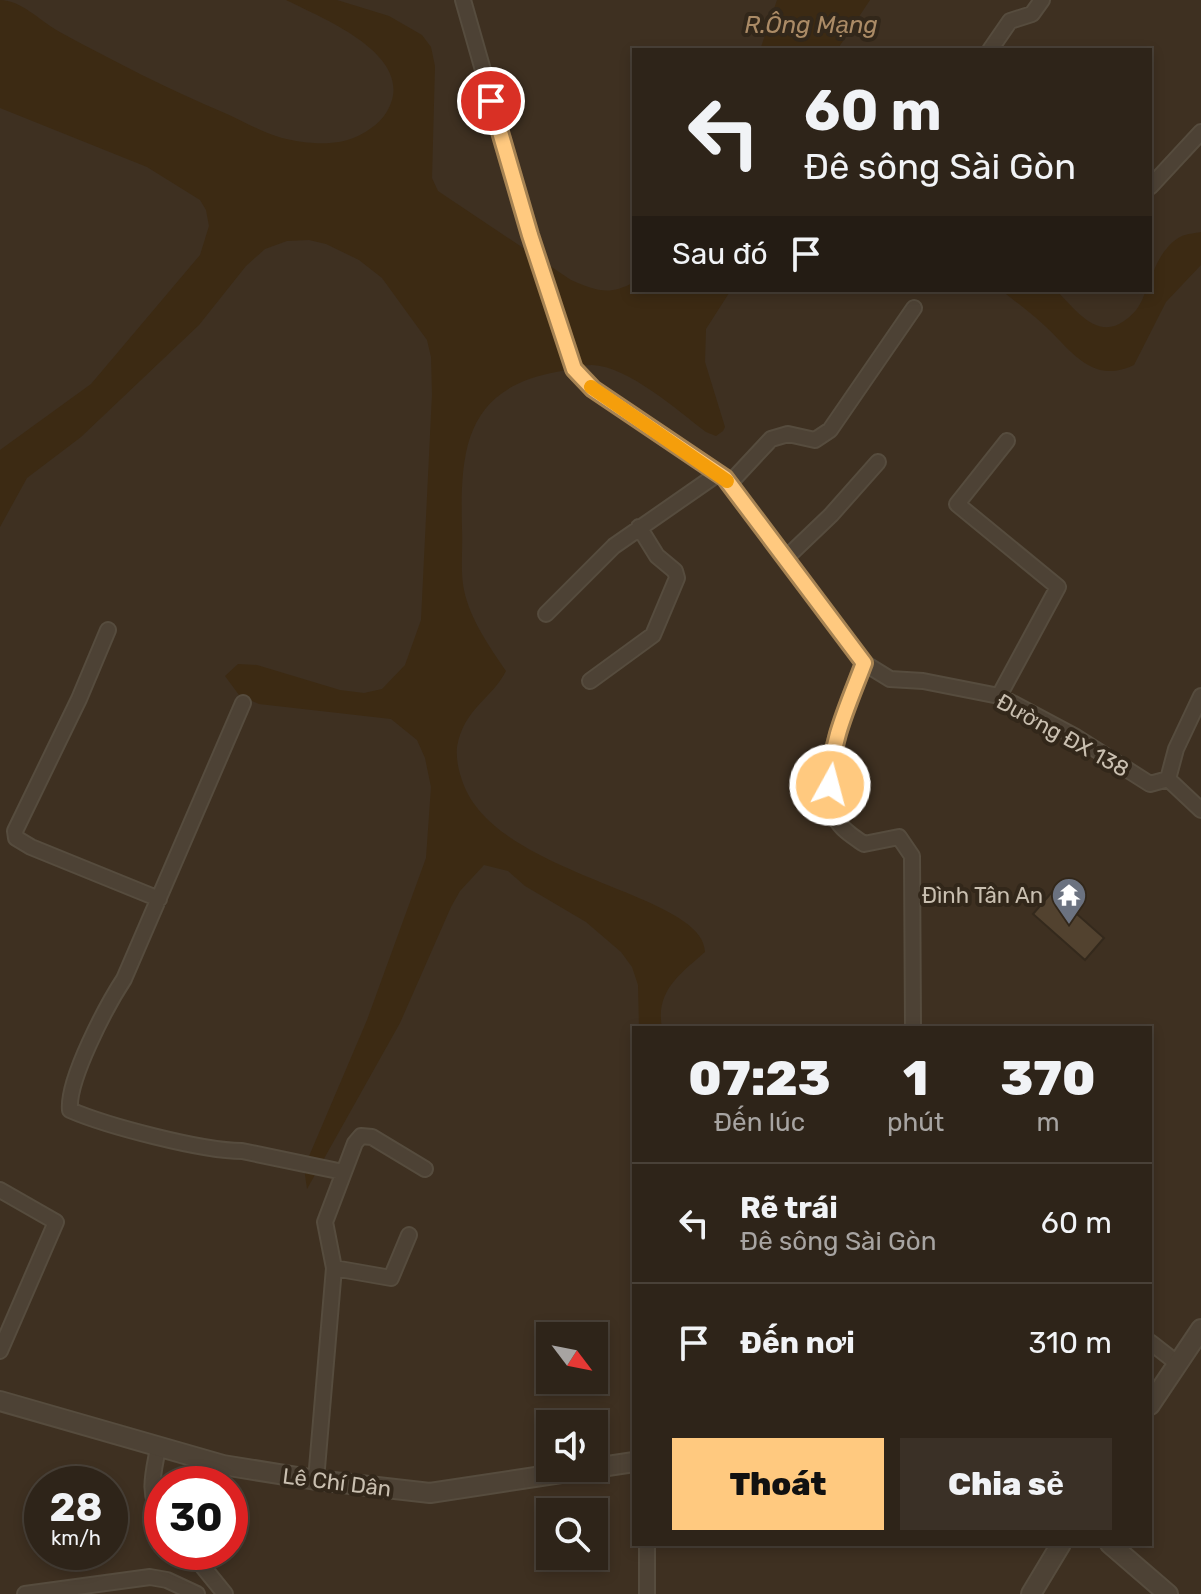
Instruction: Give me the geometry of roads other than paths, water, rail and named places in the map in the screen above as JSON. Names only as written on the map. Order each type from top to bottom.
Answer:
[{"type":"street","points":[[463,0],[574,369],[593,389],[724,478],[864,663],[838,732],[830,768],[831,802],[836,820],[864,844],[899,837],[912,856],[913,1026]]},
{"type":"street","points":[[991,48],[1010,21],[1032,14],[1042,0]]},
{"type":"street","points":[[1152,185],[1201,132]]},
{"type":"street","points":[[546,614],[614,546],[639,527],[724,478],[771,439],[788,434],[815,440],[830,430],[914,308]]},
{"type":"street","points":[[999,696],[1058,587],[957,504],[1007,441]]},
{"type":"street","points":[[786,558],[831,515],[878,462]]},
{"type":"street","points":[[590,681],[657,631],[677,578],[675,571],[657,556],[639,527]]},
{"type":"street","points":[[108,630],[75,708],[15,831],[16,838],[159,899]]},
{"type":"street","name":"Đường ĐX 138","points":[[864,663],[890,679],[923,681],[999,696],[1076,737],[1150,784],[1168,779]]},
{"type":"street","points":[[1201,696],[1176,749],[1168,779],[1201,810]]},
{"type":"street","points":[[243,703],[159,899],[76,1079],[69,1099],[70,1110],[176,1141],[343,1172]]},
{"type":"street","points":[[316,1480],[334,1268],[325,1222],[343,1172],[361,1136],[372,1137],[425,1169]]},
{"type":"street","points":[[0,1190],[56,1222],[0,1351]]},
{"type":"street","points":[[334,1268],[391,1278],[409,1235]]},
{"type":"street","points":[[1152,1402],[1201,1329]]},
{"type":"street","points":[[1152,1344],[1177,1363]]},
{"type":"street","name":"Lê Chí Dân","points":[[0,1401],[223,1465],[430,1493],[632,1462]]},
{"type":"street","points":[[155,1466],[158,1448]]},
{"type":"street","points":[[647,1546],[647,1594]]},
{"type":"street","points":[[1031,1594],[1060,1546]]},
{"type":"street","points":[[1112,1546],[1168,1594]]},
{"type":"street","points":[[206,1570],[225,1594]]},
{"type":"street","points":[[25,1594],[150,1577],[167,1580],[197,1594]]},
{"type":"water","points":[[0,0],[23,7],[58,31],[120,64],[268,133],[311,143],[351,139],[371,129],[390,106],[393,82],[386,66],[374,51],[357,38],[286,0],[337,0],[389,16],[422,35],[431,47],[435,66],[432,178],[438,191],[571,280],[588,287],[610,290],[632,283],[632,292],[730,292],[706,329],[705,362],[725,427],[716,436],[706,432],[637,381],[606,367],[588,365],[526,380],[503,393],[486,408],[474,427],[463,474],[464,590],[475,622],[506,671],[472,713],[460,734],[457,755],[461,777],[479,811],[511,838],[550,860],[670,913],[695,931],[705,952],[666,993],[662,1004],[662,1026],[639,1026],[638,985],[632,967],[621,952],[586,922],[525,886],[508,871],[484,865],[460,891],[451,907],[400,1023],[307,1189],[304,1168],[367,1020],[426,858],[431,787],[425,758],[417,740],[391,719],[259,704],[239,695],[225,676],[238,664],[257,665],[340,690],[364,693],[382,689],[405,665],[421,620],[432,394],[431,357],[427,340],[382,278],[359,260],[326,244],[309,240],[287,241],[265,249],[246,266],[199,325],[81,437],[27,478],[0,527],[0,450],[91,384],[200,255],[209,226],[200,200],[147,167],[0,108]]},
{"type":"water","name":"R.Ông Mạng","points":[[777,0],[870,0],[838,48],[761,48]]},
{"type":"water","points":[[1201,232],[1201,265],[1166,302],[1134,365],[1119,370],[1106,371],[1084,362],[1004,292],[1058,292],[1095,325],[1114,326],[1132,314],[1145,292],[1152,292],[1155,267],[1169,245],[1182,236]]},
{"type":"place","name":"Đình Tân An","points":[[1069,926]]}]
